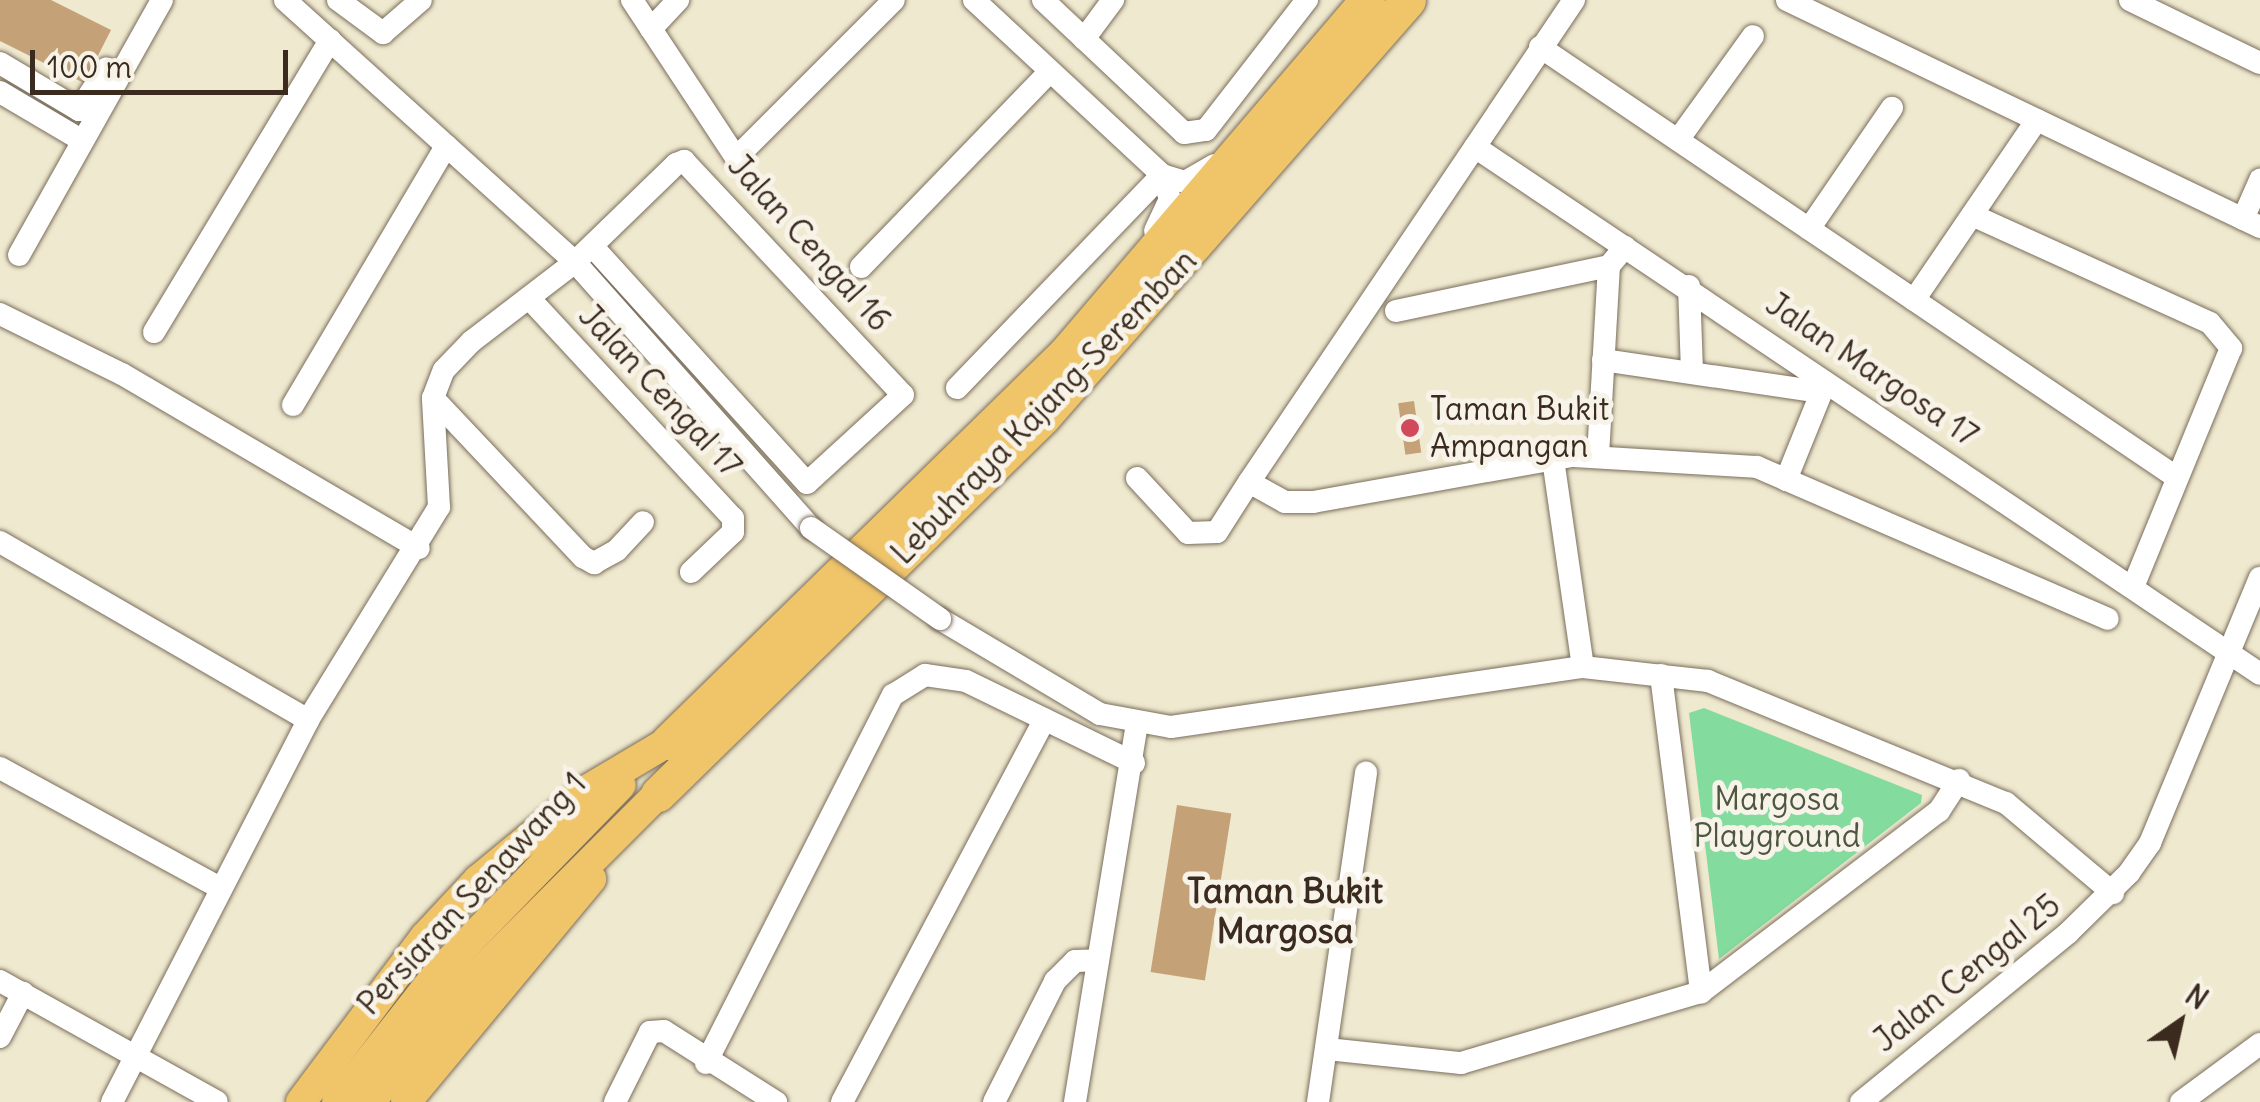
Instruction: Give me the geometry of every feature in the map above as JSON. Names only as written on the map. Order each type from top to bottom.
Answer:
[{"type":"highway","name":"Lebuhraya Kajang-Seremban","points":[[668,742],[1065,354],[1367,0]]},
{"type":"highway","name":"Lebuhraya Kajang-Seremban","points":[[658,794],[1043,418],[1408,0]]},
{"type":"main road","name":"Persiaran Senawang 1","points":[[336,1102],[438,973],[668,742]]},
{"type":"main road","points":[[300,1101],[425,937],[478,880],[587,790],[668,742]]},
{"type":"main road","name":"Persiaran Senawang 1","points":[[370,1102],[460,992],[658,794]]},
{"type":"main road","points":[[406,1102],[658,794]]},
{"type":"street","points":[[0,63],[79,110],[146,0]]},
{"type":"street","points":[[19,254],[162,0]]},
{"type":"street","points":[[285,0],[446,146],[583,254],[811,528],[940,619],[1040,683],[1100,714],[1137,723],[1227,720],[1583,668],[1708,681],[2006,802],[2056,839],[2112,893]]},
{"type":"street","points":[[338,0],[383,33],[421,0]]},
{"type":"street","points":[[632,0],[736,158],[894,0]]},
{"type":"street","points":[[651,29],[678,0]]},
{"type":"street","points":[[974,0],[1162,175],[1186,182],[1201,178],[1286,99]]},
{"type":"street","points":[[1043,0],[1184,133],[1206,130],[1308,0]]},
{"type":"street","points":[[1084,38],[1113,0]]},
{"type":"street","points":[[1137,478],[1188,533],[1217,532],[1574,0]]},
{"type":"street","points":[[1787,0],[2251,223],[2260,180]]},
{"type":"street","points":[[2130,0],[2260,63]]},
{"type":"street","points":[[1678,140],[1753,36]]},
{"type":"street","points":[[154,332],[330,40]]},
{"type":"street","points":[[1540,47],[2176,477]]},
{"type":"street","points":[[861,267],[1050,71]]},
{"type":"street","points":[[0,92],[83,141]]},
{"type":"street","points":[[1809,229],[1892,108]]},
{"type":"street","points":[[1914,300],[2037,120]]},
{"type":"street","points":[[293,406],[446,146]]},
{"type":"street","name":"Jalan Margosa 17","points":[[1475,146],[1689,286],[2260,674]]},
{"type":"street","name":"Jalan Cengal 16","points":[[684,161],[903,395],[807,483],[583,254],[684,161]]},
{"type":"street","points":[[1065,354],[1168,214],[1162,175]]},
{"type":"street","points":[[957,388],[1162,175]]},
{"type":"street","points":[[1972,215],[2222,332],[2231,348],[2133,586]]},
{"type":"street","points":[[1598,456],[1609,266],[1625,247]]},
{"type":"street","points":[[112,1102],[308,720],[419,548],[439,507],[433,398],[444,370],[583,254]]},
{"type":"street","points":[[1396,311],[1609,266]]},
{"type":"street","points":[[1689,286],[1692,372]]},
{"type":"street","name":"Jalan Cengal 17","points":[[530,298],[733,518],[732,532],[691,572]]},
{"type":"street","points":[[0,314],[122,374],[419,548]]},
{"type":"street","points":[[1604,360],[1822,389],[1786,480]]},
{"type":"street","points":[[433,398],[583,557],[594,563],[617,550],[643,522]]},
{"type":"street","points":[[1249,482],[1285,502],[1312,502],[1553,459],[1598,456],[1757,468],[2108,619]]},
{"type":"street","points":[[1553,459],[1583,668]]},
{"type":"street","points":[[0,542],[308,720]]},
{"type":"street","name":"Jalan Cengal 25","points":[[1861,1102],[2112,893],[2150,843],[2260,578]]},
{"type":"street","points":[[1661,674],[1701,992]]},
{"type":"street","points":[[706,1062],[893,695],[925,675],[966,681],[1134,762]]},
{"type":"street","points":[[842,1102],[1045,719]]},
{"type":"street","points":[[1074,1102],[1134,762],[1137,723]]},
{"type":"street","points":[[0,768],[220,888]]},
{"type":"street","points":[[1318,1102],[1366,772]]},
{"type":"street","points":[[1326,1049],[1461,1063],[1701,992],[1939,810],[1958,780]]},
{"type":"street","points":[[994,1102],[1055,981],[1075,961],[1098,960]]},
{"type":"street","points":[[0,981],[212,1100]]},
{"type":"street","points":[[0,1037],[23,993]]},
{"type":"street","points":[[615,1102],[650,1032],[664,1031],[706,1062],[776,1102]]},
{"type":"street","points":[[2181,1102],[2260,1044]]},
{"type":"green space","name":"Margosa Playground","points":[[1704,708],[1922,795],[1921,803],[1719,959],[1689,713]]},
{"type":"building","points":[[0,0],[51,0],[111,30],[84,83],[0,41]]},
{"type":"building","name":"Taman Bukit Ampangan","points":[[1414,401],[1421,452],[1405,455],[1398,403]]},
{"type":"building","points":[[1177,805],[1231,814],[1205,981],[1151,972]]},
{"type":"place","name":"Taman Bukit Ampangan","points":[[1410,428]]},
{"type":"district","name":"Taman Bukit Margosa","points":[[1285,910]]}]
